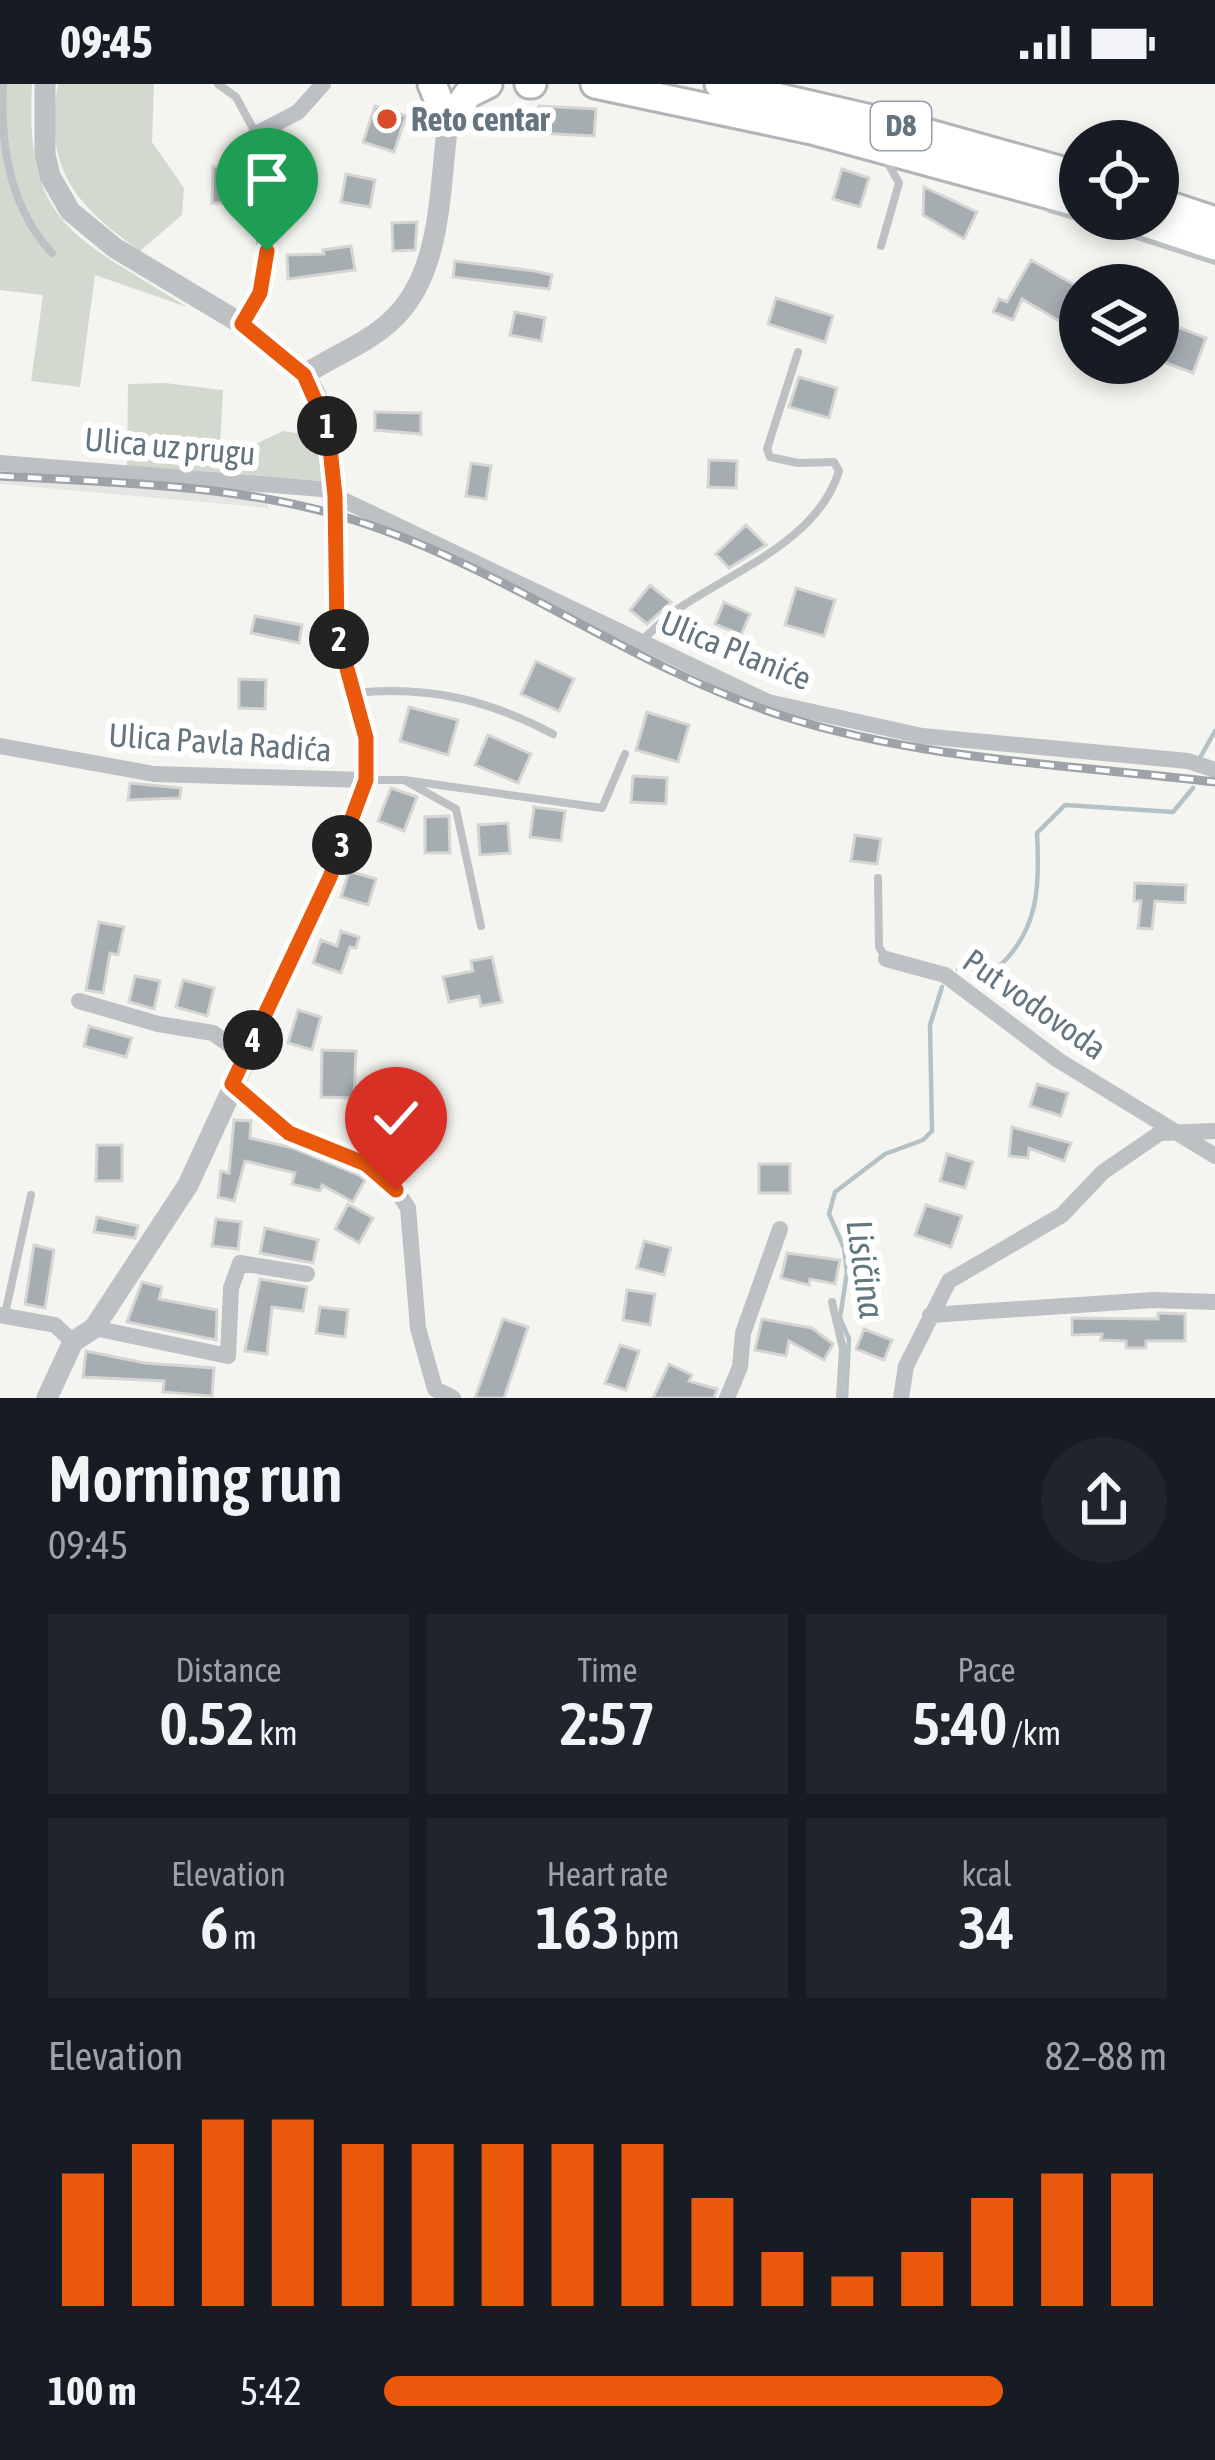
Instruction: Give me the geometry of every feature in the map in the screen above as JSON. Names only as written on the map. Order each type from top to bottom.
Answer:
[{"type":"main road","points":[[432,84],[448,124]]},
{"type":"main road","points":[[448,124],[458,103],[488,84]]},
{"type":"main road","name":"D8","points":[[595,84],[860,142],[1059,196]]},
{"type":"main road","name":"D8","points":[[719,84],[901,126],[1059,170]]},
{"type":"main road","points":[[1179,209],[1215,221]]},
{"type":"main road","points":[[1179,235],[1215,247]]},
{"type":"street","points":[[45,84],[45,154],[50,176],[70,211],[115,248],[242,324],[304,375],[328,429],[337,632],[366,738],[366,780],[330,877],[188,1185],[94,1328],[73,1342],[47,1398]]},
{"type":"street","points":[[242,324],[260,293],[267,251],[249,151],[256,134],[298,112],[323,84]]},
{"type":"street","points":[[304,375],[374,335],[406,305],[419,285],[429,258],[448,124]]},
{"type":"street","name":"Ulica uz prugu","points":[[0,463],[334,493]]},
{"type":"street","name":"Ulica Planiće","points":[[334,493],[768,702],[843,722],[1016,748],[1201,765]]},
{"type":"street","name":"Ulica Pavla Radića","points":[[0,746],[154,774],[366,780]]},
{"type":"street","name":"Put vodovoda","points":[[886,959],[945,975],[1058,1060],[1215,1156]]},
{"type":"street","points":[[79,1001],[158,1024],[213,1033],[246,1058]]},
{"type":"street","points":[[232,1084],[289,1133],[366,1164],[396,1190],[408,1208],[424,1348],[435,1389],[453,1398]]},
{"type":"street","points":[[902,1398],[906,1366],[949,1281],[1062,1215],[1103,1172],[1160,1133],[1215,1131]]},
{"type":"street","points":[[727,1398],[740,1366],[743,1333],[780,1229]]},
{"type":"street","points":[[94,1328],[228,1356],[231,1288],[240,1263],[307,1274]]},
{"type":"street","points":[[930,1315],[1153,1300],[1215,1302]]},
{"type":"street","points":[[3,1315],[55,1325],[73,1342]]},
{"type":"lane","points":[[3,84],[6,161],[16,200],[35,236],[52,253]]},
{"type":"lane","points":[[218,84],[236,97],[256,134]]},
{"type":"lane","points":[[860,142],[884,158],[899,183]]},
{"type":"lane","points":[[881,246],[899,183],[921,168],[950,166]]},
{"type":"lane","points":[[1010,181],[1040,205],[1059,211]]},
{"type":"lane","points":[[1150,240],[1215,261]]},
{"type":"lane","points":[[639,643],[678,608],[753,566],[805,522],[835,484],[839,471],[834,462],[782,461],[770,458],[767,449],[798,352]]},
{"type":"lane","points":[[354,693],[404,688],[466,698],[513,712],[553,734]]},
{"type":"lane","points":[[366,780],[404,780],[602,808],[625,754]]},
{"type":"lane","points":[[404,780],[456,808],[482,926]]},
{"type":"lane","name":"Put vodovoda","points":[[878,878],[879,947],[886,959]]},
{"type":"lane","points":[[3,1315],[31,1195]]},
{"type":"lane","points":[[832,1302],[843,1349],[840,1398]]},
{"type":"shaded area","points":[[0,84],[32,84],[38,170],[49,200],[66,224],[88,244],[187,307],[95,275],[80,387],[31,381],[43,295],[0,290]]},
{"type":"shaded area","points":[[58,84],[154,84],[152,142],[184,188],[182,215],[140,251],[98,217],[69,182],[55,139]]},
{"type":"shaded area","points":[[128,384],[223,390],[220,447],[241,451],[283,431],[322,437],[325,481],[127,468]]},
{"type":"shaded area","points":[[0,466],[260,487],[269,508],[0,484]]},
{"type":"building","points":[[375,106],[406,116],[394,152],[363,142]]},
{"type":"building","points":[[539,106],[596,109],[594,136],[538,133]]},
{"type":"building","points":[[289,147],[296,189],[268,194],[262,152]]},
{"type":"building","points":[[213,167],[238,167],[243,204],[212,203]]},
{"type":"building","points":[[842,169],[869,178],[860,207],[833,199]]},
{"type":"building","points":[[346,174],[375,180],[370,207],[341,202]]},
{"type":"building","points":[[924,187],[977,212],[964,239],[923,215]]},
{"type":"building","points":[[417,222],[415,250],[393,251],[392,223]]},
{"type":"building","points":[[351,246],[355,270],[288,279],[287,255],[324,254],[323,250]]},
{"type":"building","points":[[1031,260],[1059,276],[1059,321],[1022,299],[1013,320],[993,312],[999,299],[1007,302]]},
{"type":"building","points":[[455,261],[552,275],[549,289],[453,277]]},
{"type":"building","points":[[776,298],[833,316],[825,342],[768,324]]},
{"type":"building","points":[[515,312],[545,318],[541,341],[510,335]]},
{"type":"building","points":[[1179,327],[1206,338],[1193,373],[1179,368]]},
{"type":"building","points":[[799,377],[837,388],[829,418],[789,407]]},
{"type":"building","points":[[375,412],[421,413],[421,434],[375,430]]},
{"type":"building","points":[[709,460],[737,461],[736,488],[708,487]]},
{"type":"building","points":[[471,463],[491,466],[486,499],[466,496]]},
{"type":"building","points":[[746,525],[766,545],[729,568],[716,554]]},
{"type":"building","points":[[650,585],[671,602],[647,624],[630,610]]},
{"type":"building","points":[[796,588],[835,600],[824,636],[785,625]]},
{"type":"building","points":[[724,602],[750,614],[741,635],[715,624]]},
{"type":"building","points":[[255,616],[302,625],[299,643],[251,633]]},
{"type":"building","points":[[536,661],[574,679],[559,711],[521,694]]},
{"type":"building","points":[[239,679],[266,680],[265,709],[239,708]]},
{"type":"building","points":[[409,707],[458,720],[448,755],[400,741]]},
{"type":"building","points":[[647,712],[689,725],[678,762],[636,750]]},
{"type":"building","points":[[488,735],[531,754],[518,783],[475,765]]},
{"type":"building","points":[[633,776],[667,778],[666,804],[631,802]]},
{"type":"building","points":[[130,783],[181,788],[180,798],[128,800]]},
{"type":"building","points":[[391,788],[417,797],[404,831],[378,821]]},
{"type":"building","points":[[534,807],[565,811],[561,841],[530,837]]},
{"type":"building","points":[[449,816],[450,853],[425,853],[425,817]]},
{"type":"building","points":[[508,823],[510,853],[480,855],[478,825]]},
{"type":"building","points":[[855,835],[881,839],[877,864],[851,861]]},
{"type":"building","points":[[349,871],[376,879],[368,905],[341,897]]},
{"type":"building","points":[[1135,883],[1186,885],[1185,903],[1155,901],[1152,929],[1138,928],[1141,901],[1134,901]]},
{"type":"building","points":[[99,922],[124,927],[118,955],[110,953],[103,993],[86,990]]},
{"type":"building","points":[[341,931],[359,937],[341,973],[313,963],[321,940],[337,946]]},
{"type":"building","points":[[492,957],[502,1002],[481,1006],[479,996],[449,1002],[443,977],[473,971],[471,961]]},
{"type":"building","points":[[135,976],[160,981],[154,1009],[129,1002]]},
{"type":"building","points":[[183,980],[214,988],[207,1016],[176,1007]]},
{"type":"building","points":[[298,1010],[321,1017],[312,1050],[288,1043]]},
{"type":"building","points":[[89,1026],[132,1038],[126,1057],[84,1046]]},
{"type":"building","points":[[322,1050],[356,1051],[354,1098],[321,1097]]},
{"type":"building","points":[[1037,1084],[1068,1093],[1061,1116],[1030,1106]]},
{"type":"building","points":[[234,1120],[251,1121],[250,1138],[293,1148],[359,1175],[365,1180],[353,1202],[322,1185],[320,1191],[292,1184],[295,1173],[245,1161],[234,1201],[218,1197],[221,1171],[229,1173]]},
{"type":"building","points":[[1012,1127],[1071,1143],[1064,1161],[1029,1148],[1028,1158],[1009,1156]]},
{"type":"building","points":[[97,1145],[122,1145],[122,1181],[96,1181]]},
{"type":"building","points":[[947,1154],[973,1162],[965,1188],[940,1181]]},
{"type":"building","points":[[759,1164],[790,1164],[790,1193],[759,1193]]},
{"type":"building","points":[[348,1204],[373,1218],[359,1243],[335,1229]]},
{"type":"building","points":[[926,1205],[962,1216],[951,1247],[915,1235]]},
{"type":"building","points":[[97,1217],[138,1226],[135,1238],[94,1232]]},
{"type":"building","points":[[216,1219],[241,1222],[238,1249],[212,1246]]},
{"type":"building","points":[[265,1228],[318,1240],[313,1263],[260,1253]]},
{"type":"building","points":[[644,1241],[671,1248],[664,1275],[637,1268]]},
{"type":"building","points":[[34,1245],[54,1250],[45,1308],[25,1304]]},
{"type":"building","points":[[787,1253],[840,1260],[835,1284],[810,1279],[809,1285],[781,1278]]},
{"type":"building","points":[[260,1279],[307,1287],[303,1311],[272,1307],[267,1354],[245,1351]]},
{"type":"building","points":[[142,1282],[162,1287],[159,1299],[217,1310],[216,1340],[127,1322]]},
{"type":"building","points":[[627,1290],[655,1294],[650,1325],[623,1320]]},
{"type":"building","points":[[320,1307],[348,1310],[345,1337],[316,1333]]},
{"type":"building","points":[[1158,1313],[1185,1314],[1185,1341],[1146,1341],[1146,1348],[1126,1348],[1126,1341],[1101,1340],[1102,1334],[1072,1335],[1072,1318],[1158,1319]]},
{"type":"building","points":[[503,1319],[528,1327],[504,1398],[475,1398]]},
{"type":"building","points":[[762,1319],[812,1328],[833,1344],[824,1360],[789,1341],[786,1356],[755,1350]]},
{"type":"building","points":[[864,1329],[892,1340],[884,1360],[856,1349]]},
{"type":"building","points":[[620,1345],[639,1351],[626,1390],[605,1383]]},
{"type":"building","points":[[86,1351],[145,1363],[214,1368],[212,1396],[163,1392],[164,1381],[83,1377]]},
{"type":"building","points":[[669,1364],[692,1375],[689,1381],[717,1389],[714,1398],[653,1398]]},
{"type":"waterway","name":"Lisičina","points":[[1201,756],[1215,731]]},
{"type":"waterway","points":[[958,969],[996,969],[1021,940],[1037,890],[1037,833],[1065,805],[1173,812],[1193,788]]},
{"type":"waterway","name":"Lisičina","points":[[846,1398],[849,1339],[840,1318],[847,1272],[844,1248],[829,1214],[835,1192],[885,1154],[923,1140],[932,1131],[930,1025],[942,987]]},
{"type":"railway","points":[[0,476],[192,488],[333,514],[430,549],[679,674],[783,716],[942,752],[1215,782]]},
{"type":"place","name":"Reto centar","points":[[387,119]]},
{"type":"route","points":[[267,251],[260,293],[242,324],[304,375],[328,429],[335,496],[337,632],[366,738],[366,780],[330,877],[232,1084],[289,1133],[366,1164],[396,1190]]}]
